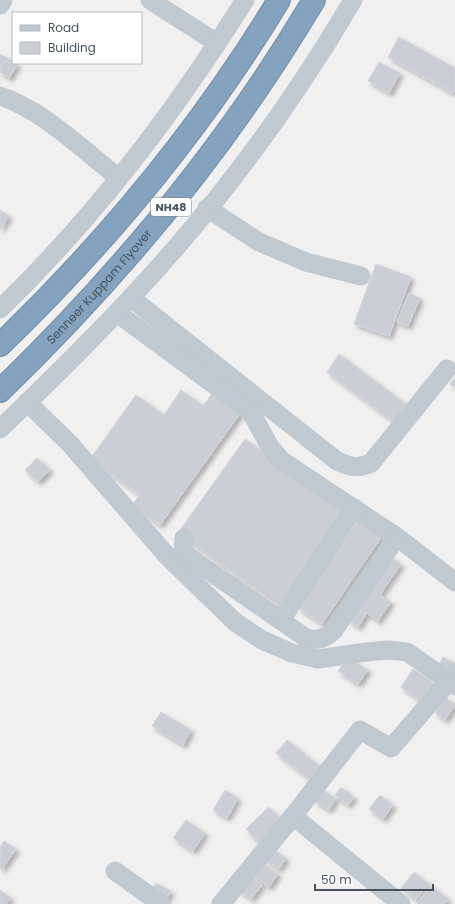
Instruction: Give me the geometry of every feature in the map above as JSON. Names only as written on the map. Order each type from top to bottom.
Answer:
[{"type":"highway","name":"NH48","points":[[0,345],[80,265],[128,210],[222,87],[279,0]]},
{"type":"highway","name":"Senneer Kuppam Flyover","points":[[0,391],[86,305],[152,231],[194,179],[265,79],[314,0]]},
{"type":"street","points":[[0,5],[3,0]]},
{"type":"street","points":[[150,0],[217,43]]},
{"type":"street","points":[[0,309],[56,252],[119,178],[172,109],[244,0]]},
{"type":"street","points":[[0,429],[117,313],[207,208],[248,157],[296,91],[353,0]]},
{"type":"street","points":[[0,96],[19,102],[119,178]]},
{"type":"street","points":[[207,208],[259,242],[306,262],[361,276]]},
{"type":"street","points":[[131,298],[337,461],[350,467],[361,468],[371,463],[447,369]]},
{"type":"street","points":[[117,313],[246,408],[253,416],[270,447],[282,461],[397,537],[455,582]]},
{"type":"street","points":[[27,402],[70,444],[169,558],[236,622],[262,640],[292,653],[318,659],[388,650],[407,652],[453,680],[391,748],[360,730],[293,816],[221,904]]},
{"type":"street","points":[[281,620],[354,508]]},
{"type":"street","points":[[184,538],[183,550],[189,557],[306,638],[316,640],[326,637],[334,630],[397,537]]},
{"type":"street","points":[[293,816],[401,904]]},
{"type":"street","points":[[115,871],[161,904]]},
{"type":"building","points":[[399,37],[455,68],[455,90],[453,93],[388,57]]},
{"type":"building","points":[[0,54],[12,60],[12,64],[18,64],[9,78],[0,72]]},
{"type":"building","points":[[379,62],[400,73],[389,93],[368,81]]},
{"type":"building","points":[[0,210],[9,216],[0,230]]},
{"type":"building","points":[[376,264],[411,277],[389,336],[354,324]]},
{"type":"building","points":[[409,293],[420,298],[408,326],[397,322]]},
{"type":"building","points":[[339,354],[410,407],[397,424],[327,372]]},
{"type":"building","points":[[455,377],[455,388],[450,384]]},
{"type":"building","points":[[216,388],[244,408],[160,525],[132,505],[140,495],[90,459],[136,395],[164,415],[181,390],[203,406]]},
{"type":"building","points":[[245,439],[346,513],[279,606],[178,533]]},
{"type":"building","points":[[37,458],[50,470],[38,482],[25,470]]},
{"type":"building","points":[[359,519],[382,536],[322,624],[298,608]]},
{"type":"building","points":[[391,557],[401,564],[380,595],[391,602],[378,621],[367,613],[358,627],[348,620]]},
{"type":"building","points":[[348,657],[368,670],[358,684],[338,671]]},
{"type":"building","points":[[443,657],[453,662],[447,674],[437,669]]},
{"type":"building","points":[[413,669],[433,682],[421,701],[401,687]]},
{"type":"building","points":[[446,697],[455,705],[445,720],[435,713]]},
{"type":"building","points":[[161,712],[191,730],[183,745],[152,726]]},
{"type":"building","points":[[287,740],[325,770],[314,783],[276,753]]},
{"type":"building","points":[[341,787],[354,797],[348,805],[335,795]]},
{"type":"building","points":[[321,789],[336,798],[329,810],[314,801]]},
{"type":"building","points":[[225,790],[238,798],[227,818],[213,810]]},
{"type":"building","points":[[380,795],[393,805],[383,819],[369,809]]},
{"type":"building","points":[[269,807],[282,821],[259,843],[246,829]]},
{"type":"building","points":[[186,820],[205,833],[193,851],[173,838]]},
{"type":"building","points":[[4,841],[16,849],[2,869],[0,868],[0,847]]},
{"type":"building","points":[[271,848],[286,858],[279,869],[263,858]]},
{"type":"building","points":[[259,861],[278,874],[269,887],[251,874]]},
{"type":"building","points":[[414,872],[429,884],[416,900],[401,888]]},
{"type":"building","points":[[248,875],[262,885],[251,899],[238,890]]},
{"type":"building","points":[[156,883],[171,891],[166,900],[151,892]]},
{"type":"building","points":[[431,885],[448,899],[444,904],[416,904]]},
{"type":"building","points":[[0,890],[11,898],[6,904],[0,904]]}]
